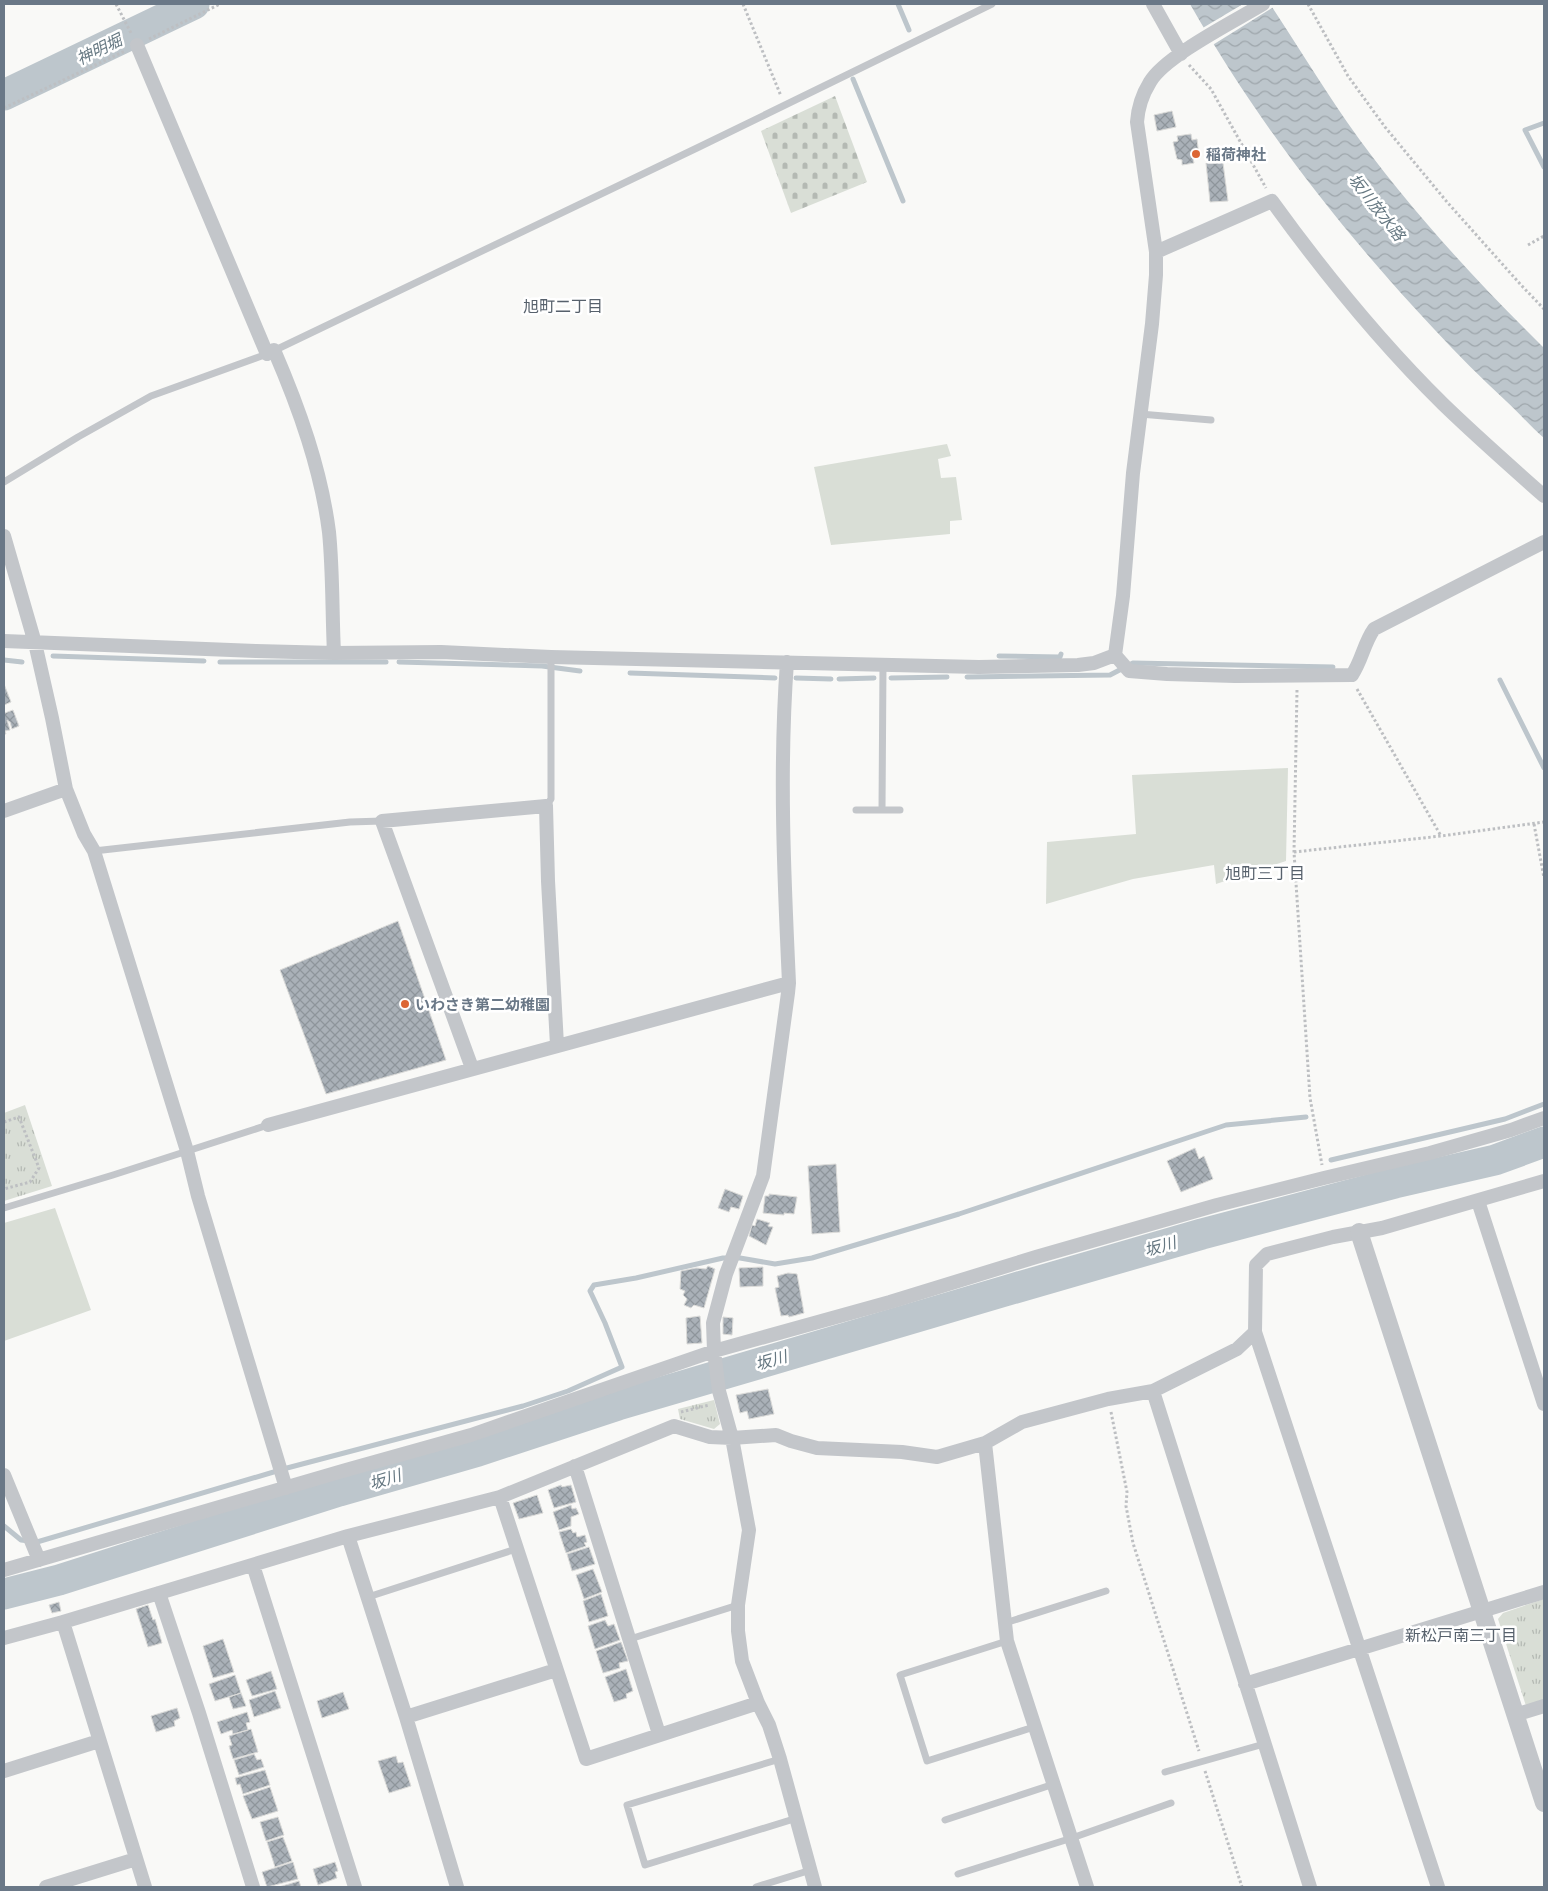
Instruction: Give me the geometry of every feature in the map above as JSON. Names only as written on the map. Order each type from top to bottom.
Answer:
[{"type":"street","points":[[1153,4],[1185,51]]},
{"type":"street","points":[[1115,655],[1123,596],[1133,473],[1152,324],[1156,252],[1139,131],[1139,106],[1150,81],[1167,64],[1263,4]]},
{"type":"street","points":[[137,45],[271,352],[294,395],[311,449],[329,532],[334,653]]},
{"type":"street","points":[[1156,252],[1272,201],[1339,289],[1403,362],[1443,404],[1544,496]]},
{"type":"street","points":[[4,536],[35,643],[66,790],[84,834],[94,851],[187,1151],[198,1196],[282,1477]]},
{"type":"street","points":[[1115,655],[1129,670],[1139,672],[1225,675],[1352,675],[1359,664],[1367,639],[1374,629],[1544,542]]},
{"type":"street","points":[[4,641],[334,653],[441,652],[551,657],[979,667],[1078,665],[1094,663],[1115,655]]},
{"type":"street","points":[[787,662],[783,843],[789,983],[763,1176],[726,1274],[713,1323],[714,1353],[720,1391],[732,1438],[749,1530],[738,1605],[738,1631],[742,1661],[758,1704],[769,1725],[780,1759],[815,1887]]},
{"type":"street","points":[[4,811],[66,790]]},
{"type":"street","points":[[472,1068],[382,821],[546,806],[557,1045]]},
{"type":"street","points":[[268,1125],[789,983]]},
{"type":"street","points":[[4,1570],[37,1555],[282,1477],[494,1428],[714,1353],[1036,1257],[1179,1216],[1324,1178],[1430,1153],[1511,1130],[1544,1118]]},
{"type":"street","points":[[1438,1887],[1255,1332],[1256,1265],[1267,1254],[1382,1228],[1544,1181]]},
{"type":"street","points":[[1478,1201],[1544,1404]]},
{"type":"street","points":[[1359,1232],[1544,1803]]},
{"type":"street","points":[[4,1638],[348,1536],[500,1497],[674,1426],[710,1437],[732,1438],[776,1435],[817,1448],[902,1452],[937,1457],[985,1443],[1022,1422],[1108,1399],[1153,1391],[1237,1349],[1255,1332]]},
{"type":"street","points":[[1153,1391],[1310,1887]]},
{"type":"street","points":[[985,1443],[991,1479],[1007,1641],[1087,1887]]},
{"type":"street","points":[[575,1466],[660,1734]]},
{"type":"street","points":[[4,1475],[37,1555]]},
{"type":"street","points":[[500,1497],[586,1759],[758,1704]]},
{"type":"street","points":[[348,1536],[406,1717],[457,1887]]},
{"type":"street","points":[[253,1565],[355,1887]]},
{"type":"street","points":[[1245,1684],[1544,1592]]},
{"type":"street","points":[[159,1593],[253,1887]]},
{"type":"street","points":[[63,1622],[145,1887]]},
{"type":"street","points":[[406,1717],[556,1670]]},
{"type":"street","points":[[1516,1715],[1544,1706]]},
{"type":"street","points":[[4,1771],[99,1741]]},
{"type":"street","points":[[46,1887],[136,1859]]},
{"type":"lane","points":[[4,482],[78,436],[151,396],[271,352],[992,4]]},
{"type":"lane","points":[[1140,414],[1211,420]]},
{"type":"lane","points":[[546,806],[551,799],[551,657]]},
{"type":"lane","points":[[882,810],[883,665]]},
{"type":"lane","points":[[856,810],[900,810]]},
{"type":"lane","points":[[94,851],[340,823],[382,821]]},
{"type":"lane","points":[[4,1208],[268,1125]]},
{"type":"lane","points":[[368,1597],[516,1549]]},
{"type":"lane","points":[[1004,1623],[1106,1591]]},
{"type":"lane","points":[[630,1639],[738,1605]]},
{"type":"lane","points":[[1007,1641],[900,1674],[927,1761],[1034,1727]]},
{"type":"lane","points":[[1165,1772],[1264,1744]]},
{"type":"lane","points":[[780,1759],[626,1805],[645,1865],[796,1818]]},
{"type":"lane","points":[[945,1820],[1054,1784]]},
{"type":"lane","points":[[958,1874],[1072,1838],[1171,1803]]},
{"type":"lane","points":[[756,1887],[811,1870]]},
{"type":"path","points":[[116,4],[137,45]]},
{"type":"path","points":[[4,108],[220,4]]},
{"type":"path","points":[[743,4],[777,86]]},
{"type":"path","points":[[1308,4],[1348,76],[1385,127],[1447,202],[1520,285],[1544,309]]},
{"type":"path","points":[[1185,51],[1189,65],[1211,89],[1272,201]]},
{"type":"path","points":[[1528,245],[1544,236]]},
{"type":"path","points":[[1296,674],[1294,852],[1310,1098],[1324,1178]]},
{"type":"path","points":[[1349,675],[1441,836]]},
{"type":"path","points":[[1294,852],[1441,836],[1544,822]]},
{"type":"path","points":[[1534,824],[1544,878]]},
{"type":"path","points":[[4,1122],[19,1116],[39,1168],[30,1182],[4,1189]]},
{"type":"path","points":[[1108,1399],[1127,1492],[1126,1506],[1134,1543],[1242,1887]]},
{"type":"green space","points":[[835,96],[867,182],[791,213],[761,131]]},
{"type":"green space","points":[[947,444],[951,456],[938,459],[941,478],[956,477],[962,520],[950,521],[950,534],[831,545],[814,467]]},
{"type":"green space","points":[[1288,768],[1286,861],[1216,884],[1214,865],[1133,879],[1046,904],[1047,842],[1136,834],[1132,775]]},
{"type":"green space","points":[[25,1105],[52,1186],[4,1201],[4,1113]]},
{"type":"green space","points":[[55,1208],[91,1310],[4,1341],[4,1223]]},
{"type":"green space","points":[[714,1400],[720,1424],[714,1429],[680,1419],[678,1409]]},
{"type":"green space","points":[[1544,1599],[1544,1701],[1526,1706],[1498,1619],[1503,1613]]},
{"type":"water","name":"坂川放水路","points":[[1190,4],[1270,4],[1347,122],[1415,210],[1492,295],[1544,348],[1544,438],[1478,375],[1443,338],[1366,253],[1334,214],[1302,174],[1243,91]]},
{"type":"pier","points":[[1243,4],[1273,4],[1275,6],[1211,46],[1201,29]]},
{"type":"building","points":[[1172,111],[1176,127],[1157,131],[1154,115]]},
{"type":"building","points":[[1191,134],[1192,140],[1197,139],[1199,156],[1193,158],[1194,163],[1182,165],[1182,160],[1177,159],[1173,142],[1178,141],[1177,136]]},
{"type":"building","points":[[1206,163],[1223,163],[1228,201],[1210,202]]},
{"type":"building","points":[[4,684],[11,702],[4,705]]},
{"type":"building","points":[[4,710],[5,713],[13,710],[19,726],[12,729],[10,722],[7,720],[10,730],[5,731],[6,734],[4,734]]},
{"type":"building","name":"いわさき第二幼稚園","points":[[398,921],[446,1060],[326,1094],[280,970]]},
{"type":"building","points":[[1195,1148],[1199,1159],[1204,1156],[1213,1179],[1181,1192],[1167,1161]]},
{"type":"building","points":[[836,1164],[840,1232],[812,1234],[808,1166]]},
{"type":"building","points":[[725,1189],[743,1196],[739,1209],[731,1207],[729,1212],[718,1208]]},
{"type":"building","points":[[769,1194],[797,1197],[794,1214],[763,1213],[765,1196],[769,1196]]},
{"type":"building","points":[[757,1219],[770,1223],[768,1226],[773,1227],[766,1245],[749,1236],[752,1225],[755,1226]]},
{"type":"building","points":[[708,1266],[715,1269],[704,1308],[694,1305],[691,1308],[684,1305],[687,1299],[683,1295],[685,1291],[680,1289],[681,1271],[696,1268],[706,1269]]},
{"type":"building","points":[[763,1267],[763,1286],[740,1287],[739,1268]]},
{"type":"building","points":[[788,1273],[797,1274],[804,1313],[789,1317],[788,1315],[781,1316],[775,1288],[779,1287],[777,1276]]},
{"type":"building","points":[[700,1316],[702,1343],[687,1344],[686,1318]]},
{"type":"building","points":[[723,1317],[733,1318],[732,1335],[723,1334]]},
{"type":"building","points":[[768,1389],[774,1414],[749,1419],[747,1411],[740,1413],[736,1395]]},
{"type":"building","points":[[561,1485],[562,1487],[571,1485],[576,1502],[554,1508],[548,1490]]},
{"type":"building","points":[[537,1495],[543,1513],[519,1519],[513,1503]]},
{"type":"building","points":[[571,1505],[572,1509],[576,1508],[579,1514],[571,1517],[571,1526],[559,1530],[553,1512]]},
{"type":"building","points":[[571,1529],[573,1533],[576,1532],[577,1537],[585,1535],[587,1542],[584,1543],[586,1546],[566,1553],[559,1532]]},
{"type":"building","points":[[589,1547],[595,1564],[572,1571],[567,1554]]},
{"type":"building","points":[[593,1569],[602,1592],[584,1599],[576,1575]]},
{"type":"building","points":[[601,1594],[608,1616],[589,1622],[583,1601]]},
{"type":"building","points":[[59,1602],[61,1611],[52,1613],[49,1605]]},
{"type":"building","points":[[148,1605],[153,1620],[155,1619],[162,1643],[148,1647],[136,1609]]},
{"type":"building","points":[[605,1620],[608,1626],[614,1624],[620,1640],[595,1649],[588,1626]]},
{"type":"building","points":[[223,1639],[234,1672],[213,1678],[203,1646]]},
{"type":"building","points":[[621,1642],[628,1661],[619,1663],[620,1668],[603,1673],[596,1651]]},
{"type":"building","points":[[626,1669],[633,1691],[626,1694],[627,1698],[614,1702],[605,1677]]},
{"type":"building","points":[[271,1671],[277,1689],[252,1696],[246,1680]]},
{"type":"building","points":[[235,1675],[241,1693],[215,1701],[209,1684]]},
{"type":"building","points":[[275,1691],[281,1708],[254,1717],[249,1700]]},
{"type":"building","points":[[343,1692],[349,1709],[322,1718],[317,1701]]},
{"type":"building","points":[[241,1693],[246,1706],[233,1709],[229,1697]]},
{"type":"building","points":[[177,1708],[180,1718],[174,1721],[175,1726],[156,1732],[151,1716]]},
{"type":"building","points":[[247,1712],[250,1722],[246,1723],[248,1730],[233,1734],[232,1730],[221,1734],[217,1722]]},
{"type":"building","points":[[251,1729],[258,1752],[233,1759],[229,1746],[232,1745],[229,1736]]},
{"type":"building","points":[[254,1754],[257,1760],[261,1759],[264,1767],[239,1775],[234,1760]]},
{"type":"building","points":[[396,1756],[398,1763],[403,1762],[411,1786],[389,1793],[378,1761]]},
{"type":"building","points":[[265,1770],[270,1785],[243,1794],[240,1784],[237,1785],[235,1778]]},
{"type":"building","points":[[270,1787],[278,1811],[252,1819],[243,1796]]},
{"type":"building","points":[[278,1817],[284,1835],[266,1841],[260,1822]]},
{"type":"building","points":[[283,1837],[292,1861],[275,1867],[267,1842]]},
{"type":"building","points":[[293,1862],[298,1879],[267,1887],[262,1872]]},
{"type":"building","points":[[335,1862],[338,1871],[335,1872],[337,1878],[318,1885],[313,1869]]},
{"type":"building","points":[[299,1881],[301,1887],[279,1887]]},
{"type":"waterway","name":"神明堀","points":[[4,95],[194,4]]},
{"type":"waterway","points":[[898,4],[909,30]]},
{"type":"waterway","points":[[853,79],[903,201]]},
{"type":"waterway","points":[[1544,123],[1525,130],[1544,167]]},
{"type":"waterway","points":[[999,656],[1060,657],[1061,654]]},
{"type":"waterway","points":[[53,656],[204,661]]},
{"type":"waterway","points":[[4,660],[22,662]]},
{"type":"waterway","points":[[220,662],[386,662]]},
{"type":"waterway","points":[[399,662],[542,666],[580,671]]},
{"type":"waterway","points":[[967,677],[1110,675],[1133,663],[1333,667]]},
{"type":"waterway","points":[[630,673],[775,678]]},
{"type":"waterway","points":[[891,678],[947,677]]},
{"type":"waterway","points":[[796,678],[831,679]]},
{"type":"waterway","points":[[839,679],[874,678]]},
{"type":"waterway","points":[[1500,680],[1544,768]]},
{"type":"waterway","points":[[1331,1160],[1505,1119],[1544,1104]]},
{"type":"waterway","points":[[4,1526],[21,1540],[37,1542],[287,1468],[523,1406],[568,1391],[622,1367],[590,1291],[594,1285],[636,1278],[723,1258],[740,1258],[775,1264],[812,1258],[959,1214],[1226,1125],[1306,1117]]},
{"type":"waterway","name":"坂川","points":[[4,1594],[59,1580],[339,1491],[478,1451],[618,1405],[1005,1291],[1202,1234],[1395,1183],[1495,1160],[1544,1142]]},
{"type":"place","name":"稲荷神社","points":[[1196,154]]},
{"type":"place","name":"いわさき第二幼稚園","points":[[405,1004]]},
{"type":"district","name":"旭町二丁目","points":[[563,306]]},
{"type":"district","name":"旭町三丁目","points":[[1265,873]]},
{"type":"district","name":"新松戸南三丁目","points":[[1461,1635]]}]
